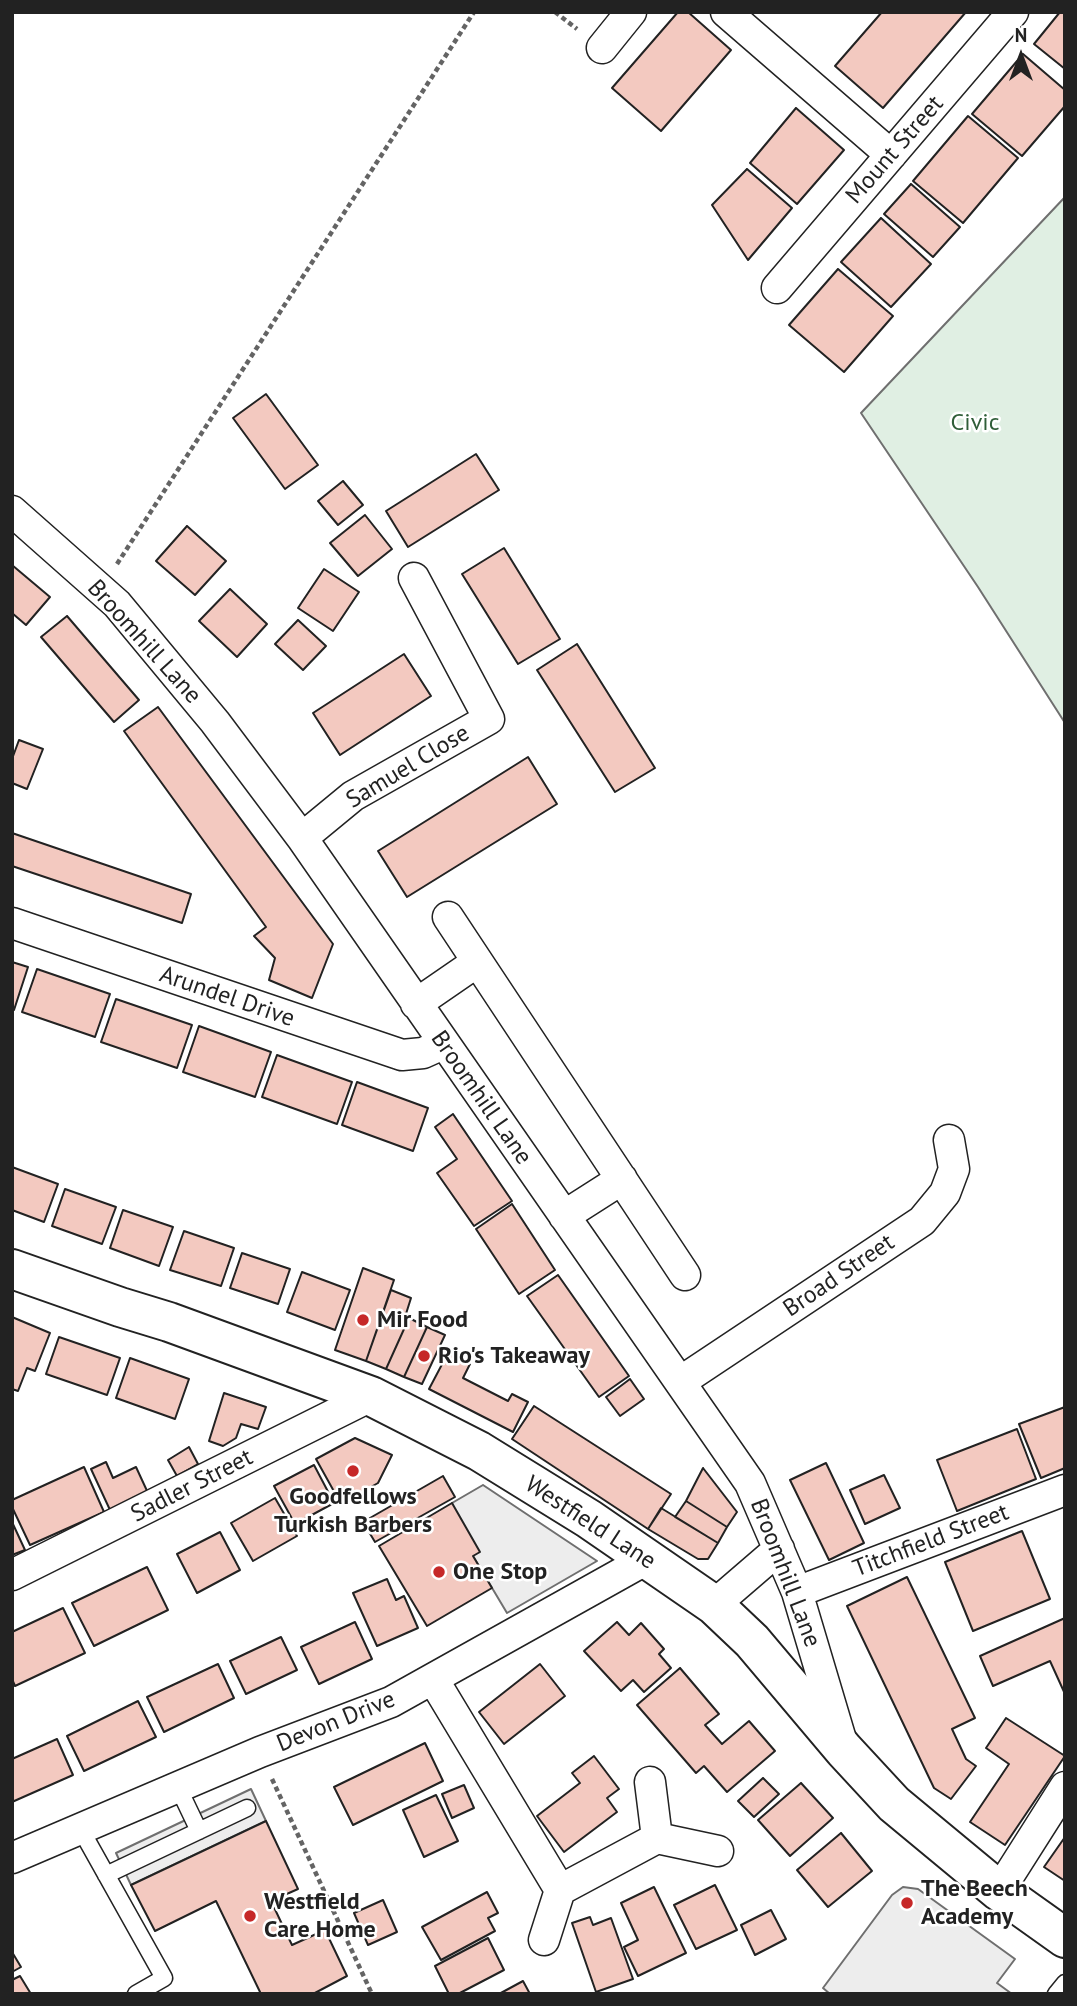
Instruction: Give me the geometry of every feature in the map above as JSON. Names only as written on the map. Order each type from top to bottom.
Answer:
[{"type":"street","points":[[602,48],[631,12]]},
{"type":"street","points":[[726,12],[891,155]]},
{"type":"street","name":"Mount Street","points":[[777,288],[1013,12]]},
{"type":"street","name":"Broomhill Lane","points":[[12,511],[117,604],[215,722],[302,838],[750,1483],[797,1592],[844,1750]]},
{"type":"street","name":"Samuel Close","points":[[302,838],[353,796],[489,719],[414,578]]},
{"type":"street","points":[[448,917],[685,1275]]},
{"type":"street","name":"Arundel Drive","points":[[12,923],[402,1055],[423,1053],[443,1044]]},
{"type":"street","points":[[416,1004],[477,962]]},
{"type":"street","name":"Broad Street","points":[[680,1382],[922,1221],[945,1193],[954,1169],[949,1140]]},
{"type":"street","points":[[564,1216],[622,1179]]},
{"type":"street","name":"Westfield Lane","points":[[12,1269],[169,1322],[371,1396],[479,1451],[589,1519],[713,1605],[752,1641],[844,1750],[894,1804],[999,1891],[1065,1938]]},
{"type":"street","name":"Sadler Street","points":[[12,1575],[371,1396]]},
{"type":"street","name":"Titchfield Street","points":[[797,1592],[1065,1490]]},
{"type":"street","points":[[713,1605],[779,1549]]},
{"type":"street","name":"Devon Drive","points":[[12,1858],[260,1752],[391,1702],[647,1559]]},
{"type":"street","points":[[433,1679],[559,1890]]},
{"type":"street","points":[[650,1782],[657,1838]]},
{"type":"street","points":[[999,1891],[1065,1787]]},
{"type":"street","points":[[544,1940],[559,1890],[657,1838],[718,1851]]},
{"type":"lane","points":[[178,1787],[200,1831]]},
{"type":"lane","points":[[106,1875],[247,1808]]},
{"type":"lane","points":[[80,1828],[164,1978],[136,1994]]},
{"type":"lane","points":[[1056,1994],[1065,1983]]},
{"type":"path","points":[[100,589],[474,12]]},
{"type":"path","points":[[260,1752],[372,1994]]},
{"type":"green space","name":"Civic","points":[[1065,197],[1065,723],[861,413]]},
{"type":"shaded area","points":[[483,1485],[597,1561],[507,1613],[473,1556],[452,1503]]},
{"type":"shaded area","points":[[251,1789],[266,1821],[131,1885],[116,1853]]},
{"type":"shaded area","points":[[903,1887],[918,1889],[1015,1959],[997,1983],[1012,1994],[830,1994],[823,1988],[892,1895]]},
{"type":"building","points":[[678,12],[688,12],[731,50],[661,131],[612,88]]},
{"type":"building","points":[[882,12],[966,12],[883,108],[835,66]]},
{"type":"building","points":[[1060,12],[1065,12],[1065,69],[1034,44]]},
{"type":"building","points":[[1023,54],[1065,90],[1065,106],[1022,156],[972,114]]},
{"type":"building","points":[[796,108],[844,150],[797,204],[750,163]]},
{"type":"building","points":[[968,116],[1018,158],[963,223],[913,181]]},
{"type":"building","points":[[747,169],[792,208],[748,260],[712,205]]},
{"type":"building","points":[[911,184],[960,227],[933,257],[884,214]]},
{"type":"building","points":[[881,218],[931,264],[891,307],[841,262]]},
{"type":"building","points":[[838,269],[893,316],[844,372],[789,325]]},
{"type":"building","points":[[266,394],[318,465],[285,489],[233,418]]},
{"type":"building","points":[[476,454],[499,490],[408,547],[386,511]]},
{"type":"building","points":[[343,481],[363,505],[338,525],[318,501]]},
{"type":"building","points":[[365,515],[392,549],[358,576],[330,543]]},
{"type":"building","points":[[187,526],[226,561],[195,595],[156,561]]},
{"type":"building","points":[[504,548],[560,639],[518,664],[462,574]]},
{"type":"building","points":[[12,565],[50,597],[26,625],[12,613]]},
{"type":"building","points":[[324,569],[359,592],[333,631],[298,608]]},
{"type":"building","points":[[230,589],[267,624],[237,657],[199,621]]},
{"type":"building","points":[[67,616],[139,700],[114,722],[41,637]]},
{"type":"building","points":[[298,620],[326,646],[303,670],[275,644]]},
{"type":"building","points":[[577,644],[655,768],[615,792],[537,670]]},
{"type":"building","points":[[404,654],[431,696],[340,755],[313,713]]},
{"type":"building","points":[[158,707],[333,944],[312,998],[269,980],[275,958],[254,936],[266,927],[124,731]]},
{"type":"building","points":[[19,740],[43,749],[27,789],[12,783],[12,759]]},
{"type":"building","points":[[528,757],[557,804],[407,897],[378,851]]},
{"type":"building","points":[[12,833],[191,894],[182,923],[12,866]]},
{"type":"building","points":[[12,962],[28,967],[14,1010],[12,1009]]},
{"type":"building","points":[[37,969],[110,994],[95,1037],[22,1012]]},
{"type":"building","points":[[116,999],[192,1025],[177,1068],[101,1042]]},
{"type":"building","points":[[199,1026],[271,1052],[255,1097],[183,1072]]},
{"type":"building","points":[[277,1055],[352,1082],[337,1124],[262,1097]]},
{"type":"building","points":[[357,1082],[428,1108],[413,1151],[342,1125]]},
{"type":"building","points":[[453,1114],[512,1201],[474,1226],[437,1173],[457,1159],[435,1127]]},
{"type":"building","points":[[12,1167],[58,1184],[44,1222],[12,1210]]},
{"type":"building","points":[[65,1189],[116,1207],[102,1244],[52,1226]]},
{"type":"building","points":[[512,1204],[555,1270],[519,1294],[476,1229]]},
{"type":"building","points":[[123,1210],[173,1227],[159,1266],[110,1248]]},
{"type":"building","points":[[184,1231],[234,1248],[221,1286],[170,1270]]},
{"type":"building","points":[[242,1253],[290,1269],[278,1304],[230,1288]]},
{"type":"building","name":"Mir Food","points":[[363,1268],[394,1280],[366,1361],[335,1350]]},
{"type":"building","points":[[302,1272],[350,1290],[335,1330],[287,1312]]},
{"type":"building","points":[[558,1275],[629,1376],[599,1397],[527,1296]]},
{"type":"building","points":[[391,1290],[411,1298],[405,1317],[409,1318],[386,1369],[366,1361]]},
{"type":"building","points":[[12,1317],[50,1333],[35,1371],[27,1368],[18,1391],[12,1389]]},
{"type":"building","points":[[409,1318],[427,1327],[404,1377],[386,1369]]},
{"type":"building","name":"Rio's Takeaway","points":[[427,1327],[445,1335],[422,1384],[404,1377]]},
{"type":"building","points":[[59,1337],[120,1358],[107,1395],[46,1374]]},
{"type":"building","points":[[448,1353],[470,1364],[463,1378],[508,1401],[512,1394],[528,1402],[513,1432],[429,1389]]},
{"type":"building","points":[[130,1358],[189,1379],[175,1419],[116,1398]]},
{"type":"building","points":[[630,1379],[644,1399],[620,1416],[606,1397]]},
{"type":"building","points":[[224,1393],[266,1407],[258,1429],[241,1424],[236,1438],[223,1446],[209,1441]]},
{"type":"building","points":[[534,1406],[671,1494],[648,1529],[512,1439]]},
{"type":"building","points":[[1065,1407],[1065,1468],[1041,1478],[1019,1424]]},
{"type":"building","points":[[1017,1429],[1036,1479],[957,1511],[937,1460]]},
{"type":"building","name":"Goodfellows Turkish Barbers","points":[[355,1438],[392,1455],[378,1483],[341,1504],[316,1459]]},
{"type":"building","points":[[189,1447],[198,1464],[177,1476],[168,1460]]},
{"type":"building","points":[[106,1462],[113,1478],[136,1467],[148,1493],[110,1510],[91,1469]]},
{"type":"building","points":[[826,1463],[864,1543],[829,1560],[790,1480]]},
{"type":"building","points":[[314,1465],[334,1503],[295,1524],[274,1486]]},
{"type":"building","points":[[84,1467],[104,1512],[30,1545],[12,1507],[12,1500]]},
{"type":"building","points":[[703,1468],[737,1512],[727,1527],[686,1501]]},
{"type":"building","points":[[884,1475],[900,1508],[865,1524],[850,1490]]},
{"type":"building","points":[[443,1476],[455,1497],[375,1542],[363,1522]]},
{"type":"building","points":[[275,1498],[297,1536],[253,1561],[231,1523]]},
{"type":"building","points":[[686,1501],[727,1527],[718,1543],[675,1517]]},
{"type":"building","name":"One Stop","points":[[452,1503],[480,1552],[473,1556],[492,1588],[427,1626],[379,1546]]},
{"type":"building","points":[[661,1508],[718,1543],[708,1559],[698,1559],[648,1529]]},
{"type":"building","points":[[12,1522],[25,1550],[12,1555]]},
{"type":"building","points":[[1022,1531],[1050,1599],[973,1631],[945,1562]]},
{"type":"building","points":[[220,1532],[240,1570],[197,1593],[177,1554]]},
{"type":"building","points":[[147,1567],[168,1610],[94,1646],[72,1603]]},
{"type":"building","points":[[907,1577],[975,1718],[952,1729],[966,1759],[976,1766],[951,1799],[934,1788],[847,1606]]},
{"type":"building","points":[[387,1579],[396,1600],[404,1596],[418,1628],[377,1646],[353,1593]]},
{"type":"building","points":[[63,1608],[85,1653],[15,1686],[12,1679],[12,1632]]},
{"type":"building","points":[[1065,1618],[1065,1694],[1050,1661],[993,1686],[980,1656]]},
{"type":"building","points":[[355,1622],[372,1659],[319,1684],[301,1647]]},
{"type":"building","points":[[617,1622],[629,1635],[641,1623],[664,1649],[659,1654],[671,1668],[644,1692],[633,1680],[621,1691],[584,1651]]},
{"type":"building","points":[[281,1637],[297,1670],[246,1694],[230,1661]]},
{"type":"building","points":[[218,1664],[234,1698],[164,1732],[147,1697]]},
{"type":"building","points":[[540,1664],[565,1696],[504,1744],[479,1712]]},
{"type":"building","points":[[680,1668],[719,1714],[705,1725],[722,1744],[749,1721],[775,1751],[727,1792],[704,1766],[696,1773],[637,1705]]},
{"type":"building","points":[[138,1701],[156,1737],[84,1771],[67,1736]]},
{"type":"building","points":[[1006,1718],[1065,1756],[1005,1845],[970,1822],[1009,1764],[986,1748]]},
{"type":"building","points":[[57,1739],[73,1775],[12,1802],[12,1759]]},
{"type":"building","points":[[425,1743],[443,1781],[353,1825],[334,1787]]},
{"type":"building","points":[[594,1756],[619,1789],[607,1798],[617,1812],[564,1852],[537,1816],[580,1783],[572,1773]]},
{"type":"building","points":[[763,1778],[779,1794],[754,1817],[738,1801]]},
{"type":"building","points":[[801,1783],[833,1818],[790,1856],[758,1820]]},
{"type":"building","points":[[464,1785],[474,1808],[452,1818],[442,1794]]},
{"type":"building","points":[[436,1795],[458,1841],[424,1857],[403,1810]]},
{"type":"building","name":"Westfield Care Home","points":[[266,1821],[298,1889],[271,1901],[292,1945],[325,1930],[347,1976],[313,1994],[261,1994],[216,1901],[155,1931],[131,1885]]},
{"type":"building","points":[[841,1833],[872,1871],[828,1907],[797,1870]]},
{"type":"building","points":[[1065,1837],[1065,1881],[1044,1867]]},
{"type":"building","points":[[715,1885],[737,1930],[696,1949],[674,1905]]},
{"type":"building","points":[[654,1887],[686,1953],[638,1976],[624,1947],[638,1940],[621,1903]]},
{"type":"building","points":[[487,1892],[498,1913],[488,1918],[495,1931],[441,1960],[422,1927]]},
{"type":"building","points":[[383,1900],[397,1932],[368,1945],[354,1913]]},
{"type":"building","points":[[771,1910],[786,1939],[755,1955],[741,1925]]},
{"type":"building","points":[[590,1917],[593,1925],[611,1918],[633,1979],[596,1992],[572,1923]]},
{"type":"building","points":[[488,1938],[504,1970],[458,1994],[449,1994],[435,1966]]},
{"type":"building","points":[[12,1952],[21,1967],[12,1972]]},
{"type":"building","points":[[20,1976],[31,1994],[12,1994],[12,1980]]},
{"type":"building","points":[[523,1981],[530,1994],[499,1994]]},
{"type":"place","name":"Mir Food","points":[[363,1320]]},
{"type":"place","name":"Rio's Takeaway","points":[[424,1356]]},
{"type":"place","name":"Goodfellows Turkish Barbers","points":[[353,1471]]},
{"type":"place","name":"One Stop","points":[[439,1572]]},
{"type":"place","name":"The Beech Academy","points":[[907,1903]]},
{"type":"place","name":"Westfield Care Home","points":[[250,1916]]}]
